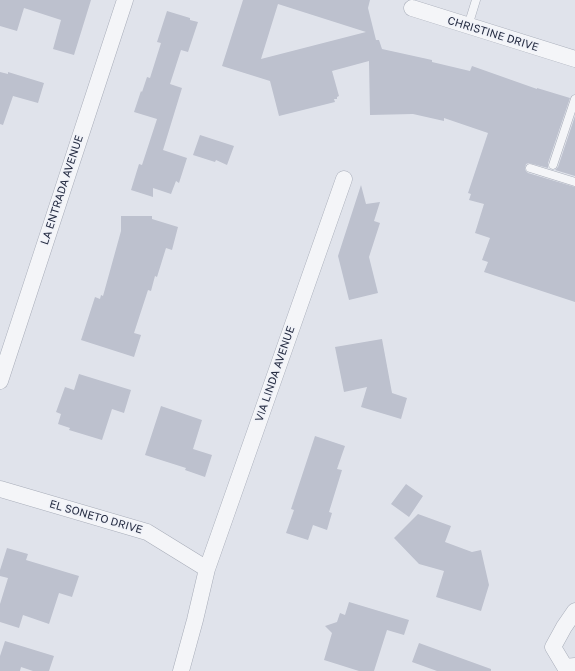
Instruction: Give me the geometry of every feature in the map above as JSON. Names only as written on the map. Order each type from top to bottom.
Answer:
[{"type":"street","name":"LA ENTRADA AVENUE","points":[[0,381],[124,0]]},
{"type":"street","name":"CHRISTINE DRIVE","points":[[412,8],[575,59]]},
{"type":"street","name":"VIA LINDA AVENUE","points":[[181,671],[207,569],[344,179]]},
{"type":"street","name":"EL SONETO DRIVE","points":[[0,489],[146,532],[207,569]]},
{"type":"street","points":[[575,611],[570,627],[553,647],[565,667],[575,666]]},
{"type":"lane","points":[[468,26],[476,0]]},
{"type":"lane","points":[[553,165],[575,99]]},
{"type":"lane","points":[[530,168],[575,182]]},
{"type":"building","points":[[0,0],[91,0],[74,55],[53,49],[61,20],[24,8],[17,31],[0,26]]},
{"type":"building","points":[[243,0],[370,0],[368,8],[376,40],[379,40],[382,49],[432,60],[432,62],[470,71],[472,66],[537,89],[570,98],[548,163],[548,168],[529,163],[526,164],[525,169],[528,173],[575,187],[575,302],[484,272],[488,262],[482,260],[490,238],[475,233],[484,204],[469,200],[471,194],[468,193],[488,133],[444,118],[444,121],[413,114],[370,115],[369,61],[332,71],[339,96],[337,99],[334,99],[335,102],[279,116],[270,81],[222,66]],"holes":[[[278,4],[366,32],[261,59]]]},
{"type":"building","points":[[167,11],[198,22],[188,52],[181,50],[170,84],[182,88],[163,150],[187,158],[179,183],[176,181],[171,194],[153,188],[153,197],[131,190],[139,164],[142,165],[157,119],[134,112],[147,77],[150,78],[161,43],[157,42]]},
{"type":"building","points":[[0,72],[8,74],[8,72],[44,83],[38,103],[13,96],[3,125],[0,124]]},
{"type":"building","points":[[575,116],[575,176],[555,170],[558,167]]},
{"type":"building","points":[[200,135],[234,146],[227,165],[216,160],[215,162],[193,155]]},
{"type":"building","points":[[361,185],[366,204],[380,202],[374,221],[380,223],[369,257],[378,293],[349,300],[338,256]]},
{"type":"building","points":[[121,216],[152,216],[152,219],[178,227],[172,250],[166,248],[151,291],[148,290],[134,333],[141,335],[134,357],[81,340],[95,297],[100,299],[101,295],[103,296],[121,231]]},
{"type":"building","points":[[382,339],[392,393],[407,398],[401,419],[361,407],[367,387],[344,392],[335,347]]},
{"type":"building","points":[[79,374],[131,390],[124,413],[112,409],[102,440],[69,430],[70,428],[58,424],[61,414],[56,412],[65,387],[74,390]]},
{"type":"building","points":[[161,406],[202,420],[193,449],[212,455],[205,477],[185,470],[186,468],[145,455]]},
{"type":"building","points":[[315,436],[345,446],[337,469],[342,470],[329,512],[332,513],[327,530],[313,525],[308,540],[286,533],[294,510],[291,509]]},
{"type":"building","points":[[406,484],[423,496],[409,517],[391,504]]},
{"type":"building","points":[[418,514],[451,526],[445,542],[472,552],[481,550],[489,585],[481,611],[436,597],[444,571],[419,564],[394,538]]},
{"type":"building","points":[[7,548],[28,554],[26,560],[79,576],[72,597],[59,593],[49,624],[23,615],[19,628],[0,622],[0,604],[8,578],[0,576],[0,570]]},
{"type":"building","points":[[349,602],[409,620],[404,635],[387,630],[374,671],[359,671],[324,660],[332,633],[325,626],[337,622],[340,613],[345,615]]},
{"type":"building","points":[[5,641],[54,656],[49,671],[33,671],[21,667],[20,671],[0,671],[0,656]]},
{"type":"building","points":[[419,643],[491,669],[491,671],[437,671],[412,662]]}]
